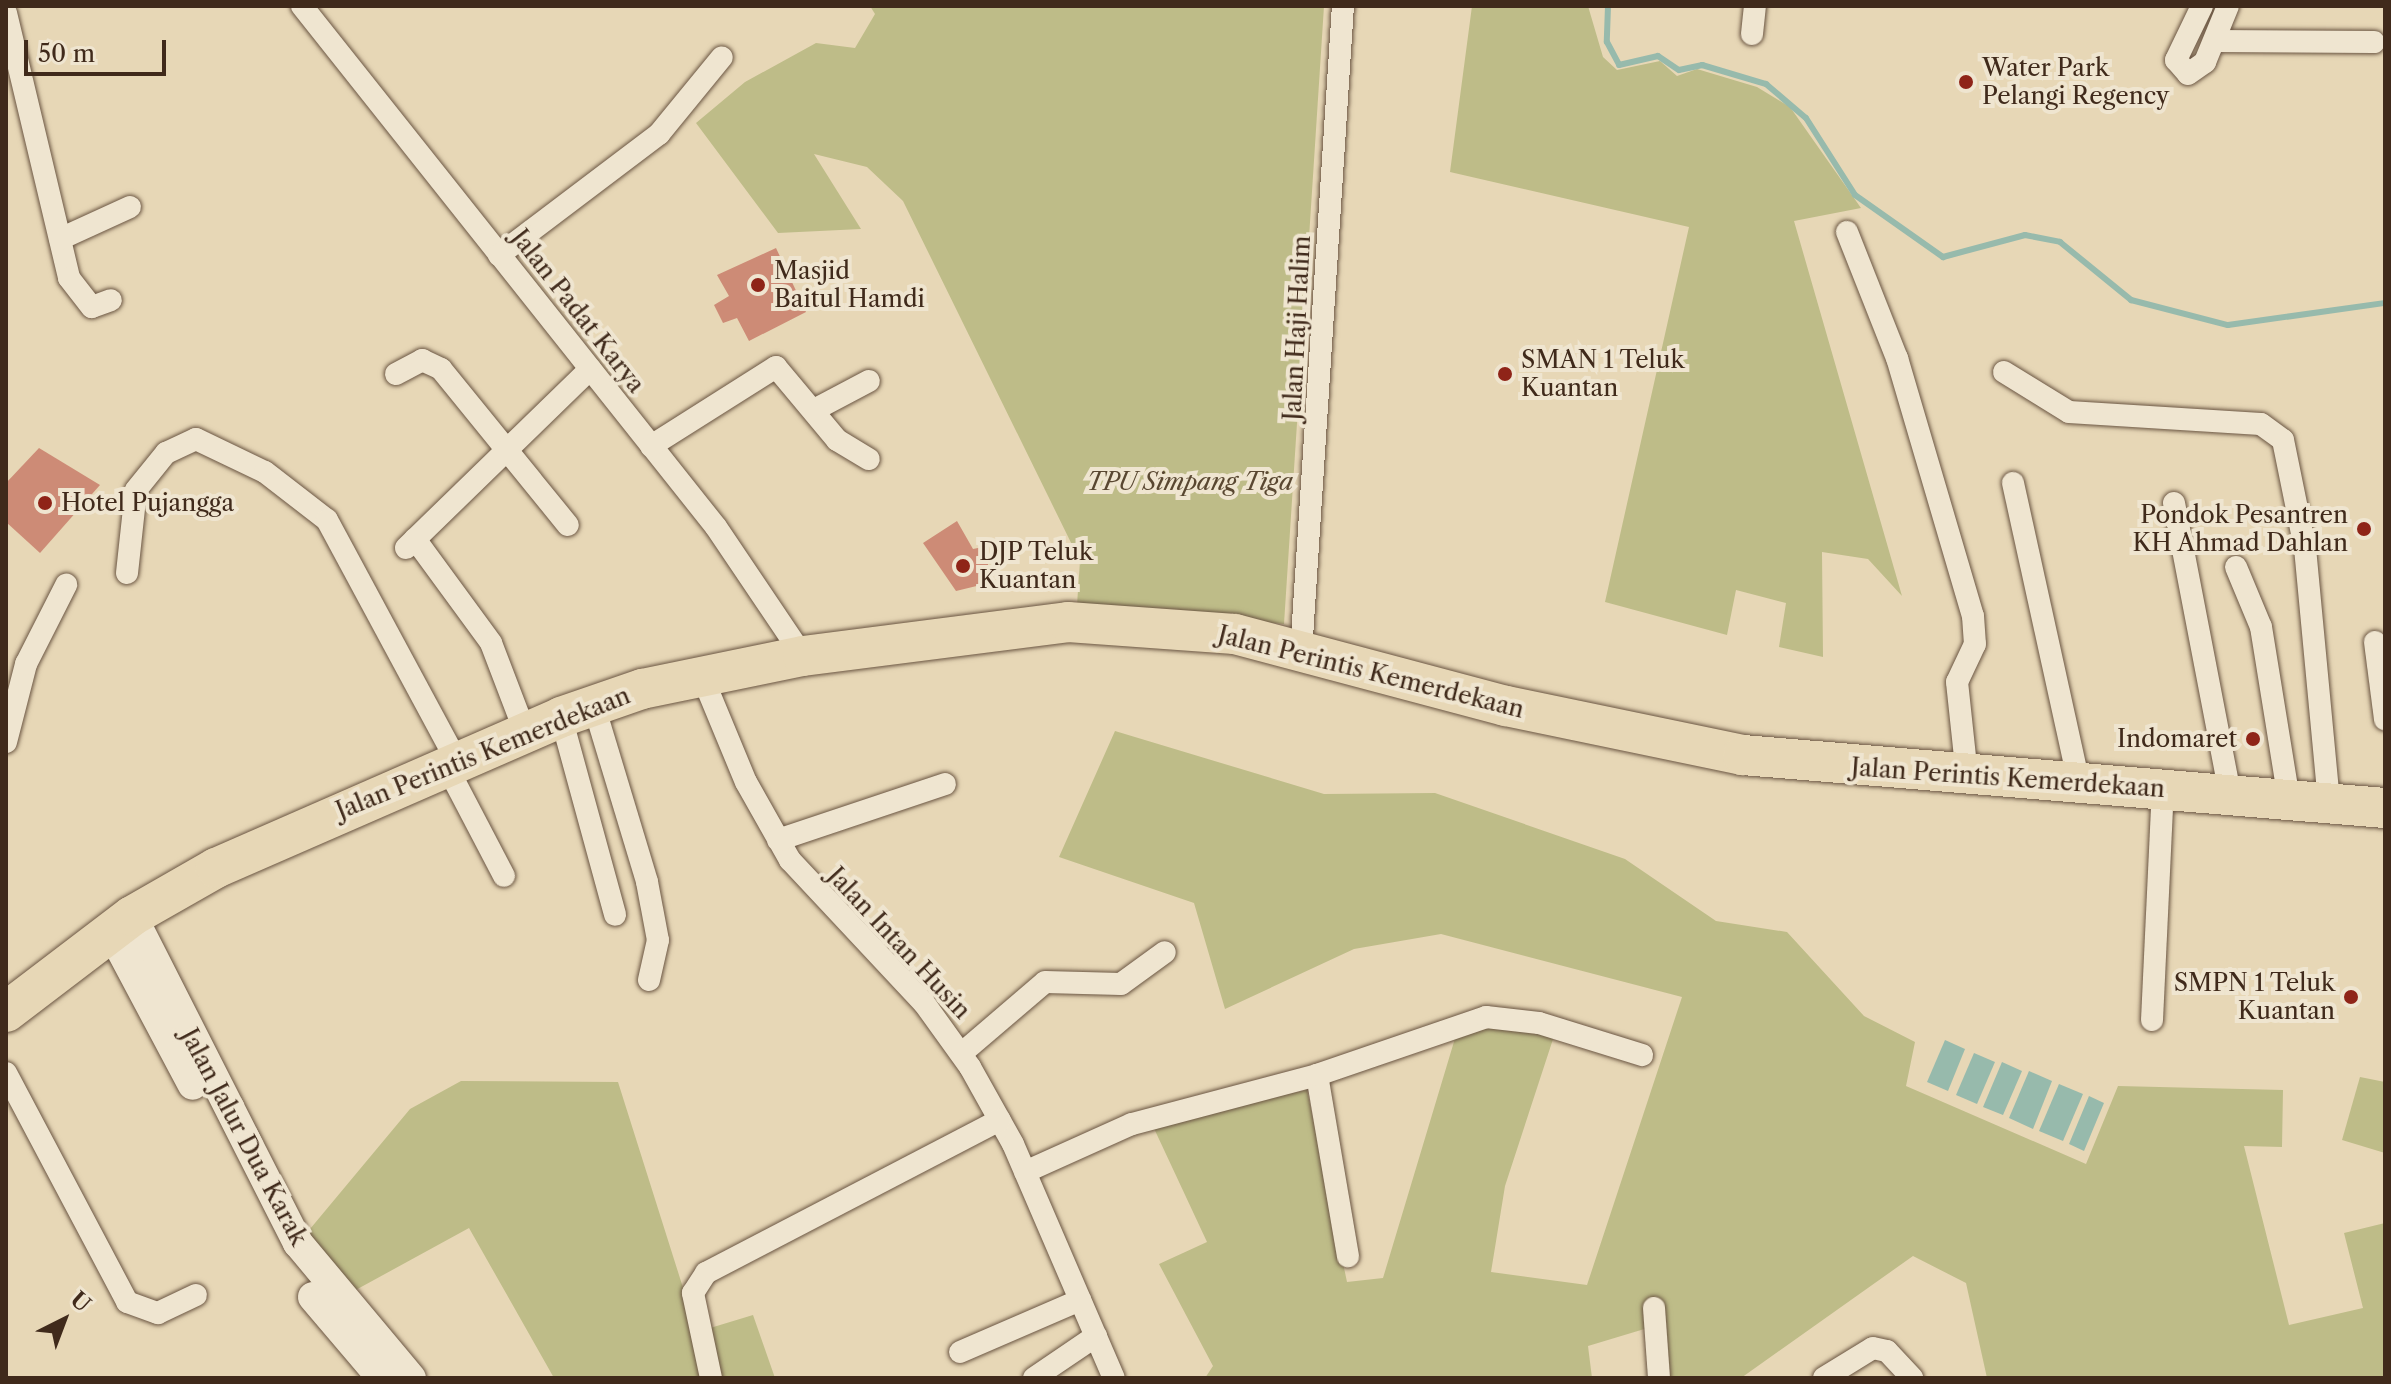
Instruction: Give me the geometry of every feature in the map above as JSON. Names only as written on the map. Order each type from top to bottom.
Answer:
[{"type":"highway","name":"Jalan Perintis Kemerdekaan","points":[[6,1012],[121,924],[228,862],[451,763],[578,712],[702,676],[803,656],[1068,622],[1153,623],[1301,653],[1649,740],[1967,776],[2385,808]]},
{"type":"main road","name":"Jalan Jalur Dua Karak","points":[[121,924],[278,1240],[313,1297],[382,1378]]},
{"type":"main road","name":"Jalan Jalur Dua Karak","points":[[121,924],[298,1243],[411,1378]]},
{"type":"street","name":"Jalan Padat Karya","points":[[302,6],[651,446],[803,656]]},
{"type":"street","name":"Jalan Haji Halim","points":[[1301,653],[1343,6]]},
{"type":"street","points":[[1752,34],[1755,6]]},
{"type":"street","points":[[2202,6],[2176,60],[2180,70],[2196,72],[2215,41],[2228,6]]},
{"type":"street","points":[[6,13],[74,294],[92,307],[111,300]]},
{"type":"street","points":[[2215,41],[2374,42]]},
{"type":"street","points":[[499,255],[659,134],[722,57]]},
{"type":"street","points":[[60,239],[130,207]]},
{"type":"street","points":[[1847,232],[1897,358],[1973,616],[1975,644],[1957,682],[1967,776]]},
{"type":"street","points":[[396,374],[422,360],[441,369],[568,525]]},
{"type":"street","points":[[651,446],[771,368],[787,372],[837,440],[869,459]]},
{"type":"street","points":[[525,732],[491,643],[410,543],[590,369]]},
{"type":"street","points":[[2004,372],[2069,412],[2261,424],[2283,440],[2305,548],[2329,802]]},
{"type":"street","points":[[814,410],[869,381]]},
{"type":"street","points":[[127,573],[136,490],[166,453],[196,439],[265,472],[327,520],[451,763],[504,876]]},
{"type":"street","points":[[2013,483],[2079,784]]},
{"type":"street","points":[[2174,503],[2230,795]]},
{"type":"street","points":[[2236,567],[2261,627],[2289,799]]},
{"type":"street","points":[[6,742],[26,664],[66,585]]},
{"type":"street","points":[[2375,642],[2385,719]]},
{"type":"street","name":"Jalan Intan Husin","points":[[702,676],[778,840],[817,896],[924,1003],[962,1053],[1025,1172],[1114,1378]]},
{"type":"street","points":[[578,712],[615,915]]},
{"type":"street","points":[[578,712],[647,882],[658,940],[649,980]]},
{"type":"street","points":[[778,840],[945,784]]},
{"type":"street","points":[[2152,1020],[2163,789]]},
{"type":"street","points":[[962,1053],[1045,982],[1121,984],[1165,952]]},
{"type":"street","points":[[1025,1172],[1132,1124],[1317,1075],[1486,1017],[1539,1023],[1642,1055]]},
{"type":"street","points":[[6,1073],[127,1302],[158,1313],[196,1295]]},
{"type":"street","points":[[1317,1075],[1348,1256]]},
{"type":"street","points":[[711,1378],[693,1293],[706,1273],[1000,1120]]},
{"type":"street","points":[[960,1352],[1080,1300]]},
{"type":"street","points":[[1654,1308],[1659,1378]]},
{"type":"street","points":[[1034,1378],[1096,1336]]},
{"type":"street","points":[[1824,1378],[1873,1348],[1887,1351],[1912,1378]]},
{"type":"green space","name":"TPU Simpang Tiga","points":[[870,6],[1324,6],[1284,624],[1077,605],[1080,561],[903,201],[867,167],[814,154],[861,229],[778,233],[696,123],[745,82],[816,43],[855,48],[875,14]]},
{"type":"green space","points":[[1472,6],[1588,6],[1603,57],[1617,70],[1660,61],[1677,76],[1697,69],[1757,87],[1790,107],[1861,208],[1794,221],[1902,596],[1868,559],[1822,552],[1823,657],[1779,647],[1786,603],[1736,590],[1727,635],[1605,602],[1689,227],[1450,172]]},
{"type":"green space","points":[[1115,731],[1324,794],[1435,793],[1625,859],[1716,921],[1787,932],[1864,1016],[1915,1042],[1906,1086],[2086,1164],[2118,1086],[2283,1090],[2282,1147],[2244,1146],[2289,1325],[2363,1308],[2344,1233],[2385,1223],[2385,1378],[1987,1378],[1966,1283],[1913,1256],[1741,1378],[1665,1378],[1661,1324],[1588,1346],[1592,1378],[1205,1378],[1213,1366],[1159,1264],[1207,1242],[1151,1122],[1307,1090],[1347,1282],[1383,1278],[1456,1035],[1491,1023],[1555,1033],[1505,1186],[1491,1272],[1587,1285],[1682,997],[1441,934],[1354,949],[1225,1009],[1194,903],[1059,857]]},
{"type":"green space","points":[[2360,1077],[2385,1082],[2385,1153],[2342,1140]]},
{"type":"green space","points":[[461,1081],[618,1082],[697,1332],[753,1315],[775,1378],[554,1378],[469,1228],[352,1292],[305,1235],[410,1109]]},
{"type":"shaded area","points":[[1945,1040],[1965,1049],[1948,1091],[1927,1082]]},
{"type":"shaded area","points":[[1974,1053],[1995,1062],[1977,1104],[1956,1095]]},
{"type":"shaded area","points":[[2002,1062],[2022,1071],[2003,1115],[1983,1107]]},
{"type":"shaded area","points":[[2029,1071],[2052,1081],[2033,1129],[2009,1118]]},
{"type":"shaded area","points":[[2059,1084],[2083,1094],[2063,1141],[2039,1131]]},
{"type":"shaded area","points":[[2089,1096],[2104,1103],[2084,1151],[2069,1144]]},
{"type":"building","name":"Masjid Baitul Hamdi","points":[[776,248],[806,312],[749,341],[737,318],[723,323],[714,305],[729,296],[717,275]]},
{"type":"building","name":"Hotel Pujangga","points":[[39,448],[100,485],[40,553],[6,522],[6,483]]},
{"type":"building","name":"DJP Teluk Kuantan","points":[[957,521],[973,549],[983,547],[993,582],[956,591],[923,543]]},
{"type":"waterway","points":[[1608,6],[1607,42],[1619,65],[1658,56],[1679,70],[1702,65],[1766,84],[1806,118],[1855,195],[1943,257],[2025,235],[2060,242],[2131,300],[2228,325],[2385,303]]},
{"type":"place","name":"Water Park Pelangi Regency","points":[[1966,82]]},
{"type":"place","name":"Masjid Baitul Hamdi","points":[[758,285]]},
{"type":"place","name":"SMAN 1 Teluk Kuantan","points":[[1505,374]]},
{"type":"place","name":"Hotel Pujangga","points":[[45,503]]},
{"type":"place","name":"Pondok Pesantren KH Ahmad Dahlan","points":[[2364,529]]},
{"type":"place","name":"DJP Teluk Kuantan","points":[[963,566]]},
{"type":"place","name":"Indomaret","points":[[2253,739]]},
{"type":"place","name":"SMPN 1 Teluk Kuantan","points":[[2351,997]]}]
